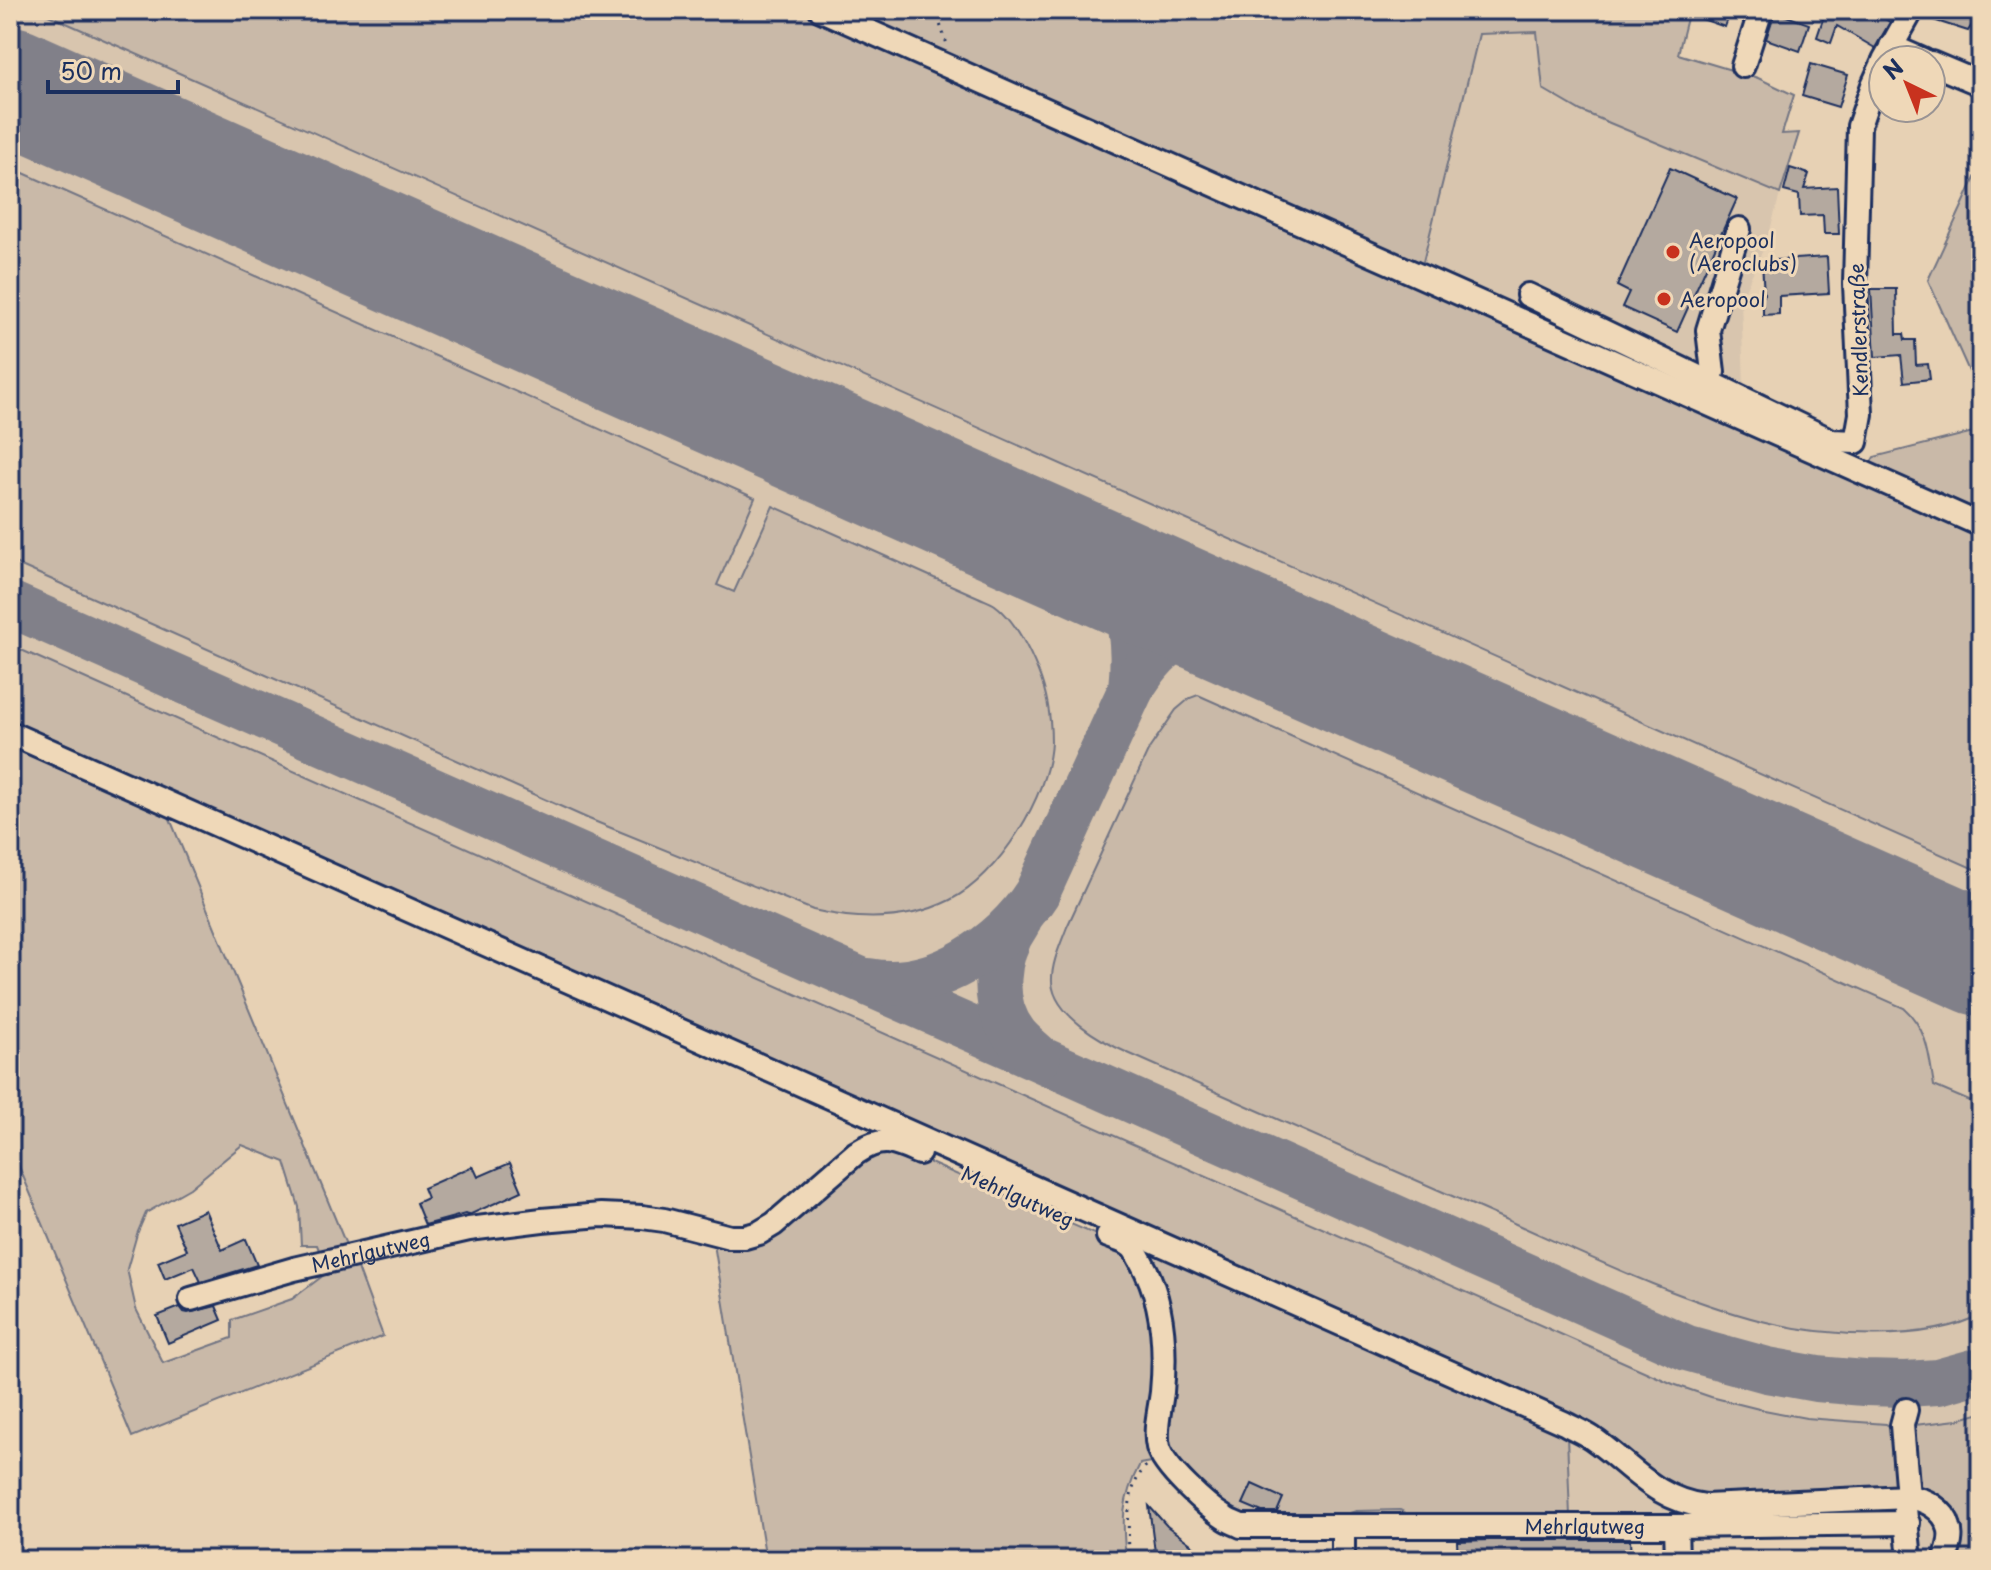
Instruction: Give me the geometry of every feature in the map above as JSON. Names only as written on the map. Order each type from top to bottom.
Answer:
[{"type":"street","points":[[821,10],[953,65],[1981,525]]},
{"type":"street","points":[[1743,66],[1761,10]]},
{"type":"street","name":"Kendlerstraße","points":[[1893,44],[1912,10]]},
{"type":"street","points":[[1947,70],[1981,84]]},
{"type":"street","name":"Kendlerstraße","points":[[1858,470],[1856,442],[1861,414],[1855,284],[1859,126],[1867,103]]},
{"type":"street","points":[[1709,382],[1713,372],[1708,330],[1739,229]]},
{"type":"street","points":[[1528,295],[1832,441],[1856,442]]},
{"type":"street","points":[[10,733],[1132,1239],[1564,1423],[1591,1437],[1650,1486],[1670,1497],[1705,1506],[1919,1498],[1942,1514],[1950,1528],[1950,1545],[1945,1560]]},
{"type":"street","name":"Mehrlgutweg","points":[[191,1299],[294,1269],[455,1232],[542,1220],[601,1215],[642,1217],[716,1235],[745,1237],[774,1224],[856,1153],[882,1141],[898,1143],[1132,1239]]},
{"type":"street","points":[[1132,1239],[1147,1271],[1163,1334],[1158,1448]]},
{"type":"street","points":[[1906,1410],[1902,1425],[1910,1560]]},
{"type":"street","name":"Mehrlgutweg","points":[[1158,1448],[1197,1496],[1227,1520],[1241,1526],[1908,1523]]},
{"type":"street","points":[[1343,1526],[1343,1560]]},
{"type":"street","points":[[1676,1526],[1677,1560]]},
{"type":"path","points":[[935,10],[953,65]]},
{"type":"path","points":[[1129,1560],[1131,1489],[1136,1477],[1158,1448]]},
{"type":"shaded area","points":[[10,10],[841,10],[1422,266],[1479,34],[1537,32],[1543,89],[1581,111],[1780,194],[1767,241],[1741,299],[1744,386],[1707,371],[1698,393],[1981,519],[1981,1560],[1920,1560],[1918,1508],[1570,1517],[1566,1435],[10,740]]},
{"type":"shaded area","points":[[37,10],[806,10],[940,69],[1981,532],[1981,872]]},
{"type":"shaded area","points":[[840,10],[1689,10],[1678,54],[1758,78],[1794,95],[1782,134],[1799,133],[1780,194],[1581,111],[1543,89],[1537,32],[1479,34],[1422,266]]},
{"type":"shaded area","points":[[1981,165],[1981,398],[1928,280]]},
{"type":"shaded area","points":[[10,167],[755,498],[717,585],[734,592],[773,506],[993,604],[1015,626],[1030,653],[1044,688],[1050,723],[1048,763],[1031,809],[1018,832],[1003,854],[968,889],[933,907],[882,917],[848,916],[813,910],[589,819],[10,561]]},
{"type":"shaded area","points":[[1981,430],[1981,519],[1867,469],[1874,457]]},
{"type":"shaded area","points":[[10,645],[1673,1384],[1711,1397],[1806,1418],[1886,1424],[1897,1432],[1901,1489],[1688,1498],[1593,1432],[10,728]]},
{"type":"shaded area","points":[[1198,695],[1904,1008],[1923,1034],[1934,1086],[1981,1106],[1981,1314],[1932,1330],[1873,1334],[1786,1326],[1729,1312],[1602,1263],[1128,1053],[1081,1025],[1070,1016],[1055,994],[1052,975],[1059,947],[1149,749],[1176,710]]},
{"type":"shaded area","points":[[10,740],[166,809],[349,1252],[355,1260],[383,1336],[132,1437],[10,1145]],"holes":[[[242,1145],[285,1162],[299,1207],[301,1245],[317,1245],[328,1272],[292,1299],[232,1320],[232,1338],[163,1363],[136,1309],[127,1269],[146,1213],[190,1188]]]},
{"type":"shaded area","points":[[889,1145],[1126,1248],[1137,1242],[1567,1435],[1570,1517],[1412,1516],[1400,1510],[1356,1511],[1333,1518],[1245,1519],[1228,1512],[1171,1458],[1140,1464],[1134,1477],[1124,1511],[1126,1560],[766,1560],[713,1238],[734,1242],[848,1163]]},
{"type":"shaded area","points":[[1981,1413],[1981,1560],[1949,1560],[1957,1535],[1917,1493],[1908,1436],[1915,1425],[1957,1420]]},
{"type":"building","points":[[1682,10],[1731,10],[1725,27]]},
{"type":"building","points":[[1826,10],[1869,10],[1890,22],[1877,44],[1868,44],[1837,26],[1831,43],[1817,37]]},
{"type":"building","points":[[1926,10],[1981,11],[1968,31],[1924,17]]},
{"type":"building","points":[[1775,12],[1809,24],[1800,51],[1766,39]]},
{"type":"building","points":[[1811,64],[1848,75],[1838,107],[1802,96]]},
{"type":"building","name":"Aeropool (Aeroclubs)","points":[[1670,168],[1737,199],[1677,332],[1622,307],[1629,292],[1617,286]]},
{"type":"building","points":[[1790,168],[1809,174],[1804,189],[1837,187],[1839,234],[1824,234],[1823,215],[1800,216],[1799,195],[1784,191]]},
{"type":"building","points":[[1827,257],[1829,293],[1779,296],[1779,314],[1763,315],[1762,261]]},
{"type":"building","points":[[1871,289],[1896,289],[1897,334],[1904,334],[1905,340],[1915,340],[1916,365],[1928,364],[1930,379],[1904,382],[1901,355],[1875,357]]},
{"type":"building","points":[[510,1163],[522,1191],[469,1215],[425,1225],[416,1203],[427,1198],[423,1188],[473,1166],[478,1177]]},
{"type":"building","points":[[205,1210],[222,1250],[246,1239],[257,1265],[201,1282],[194,1267],[165,1279],[158,1262],[187,1250],[175,1223]]},
{"type":"building","points":[[216,1306],[222,1320],[168,1343],[157,1316],[180,1307],[188,1313]]},
{"type":"building","points":[[1252,1484],[1283,1498],[1277,1512],[1262,1512],[1243,1504]]},
{"type":"building","points":[[1149,1506],[1167,1526],[1212,1560],[1156,1560]]},
{"type":"building","points":[[1630,1540],[1631,1560],[1458,1560],[1457,1541]]},
{"type":"taxiway","points":[[1077,555],[1103,574],[1113,586],[1127,614],[1133,659],[1131,689]]},
{"type":"taxiway","points":[[10,604],[1687,1348],[1767,1370],[1864,1383],[1938,1382],[1981,1370]]},
{"type":"taxiway","points":[[869,981],[893,983],[918,980],[942,972],[965,961],[1006,931],[1037,893],[1131,689],[1152,659],[1162,649],[1185,636],[1234,626]]},
{"type":"taxiway","points":[[1018,922],[1004,949],[998,978],[999,993],[1007,1022],[1017,1038],[1038,1057]]},
{"type":"runway","points":[[10,84],[1981,958]]},
{"type":"place","name":"Aeropool (Aeroclubs)","points":[[1673,252]]},
{"type":"place","name":"Aeropool","points":[[1664,299]]}]
